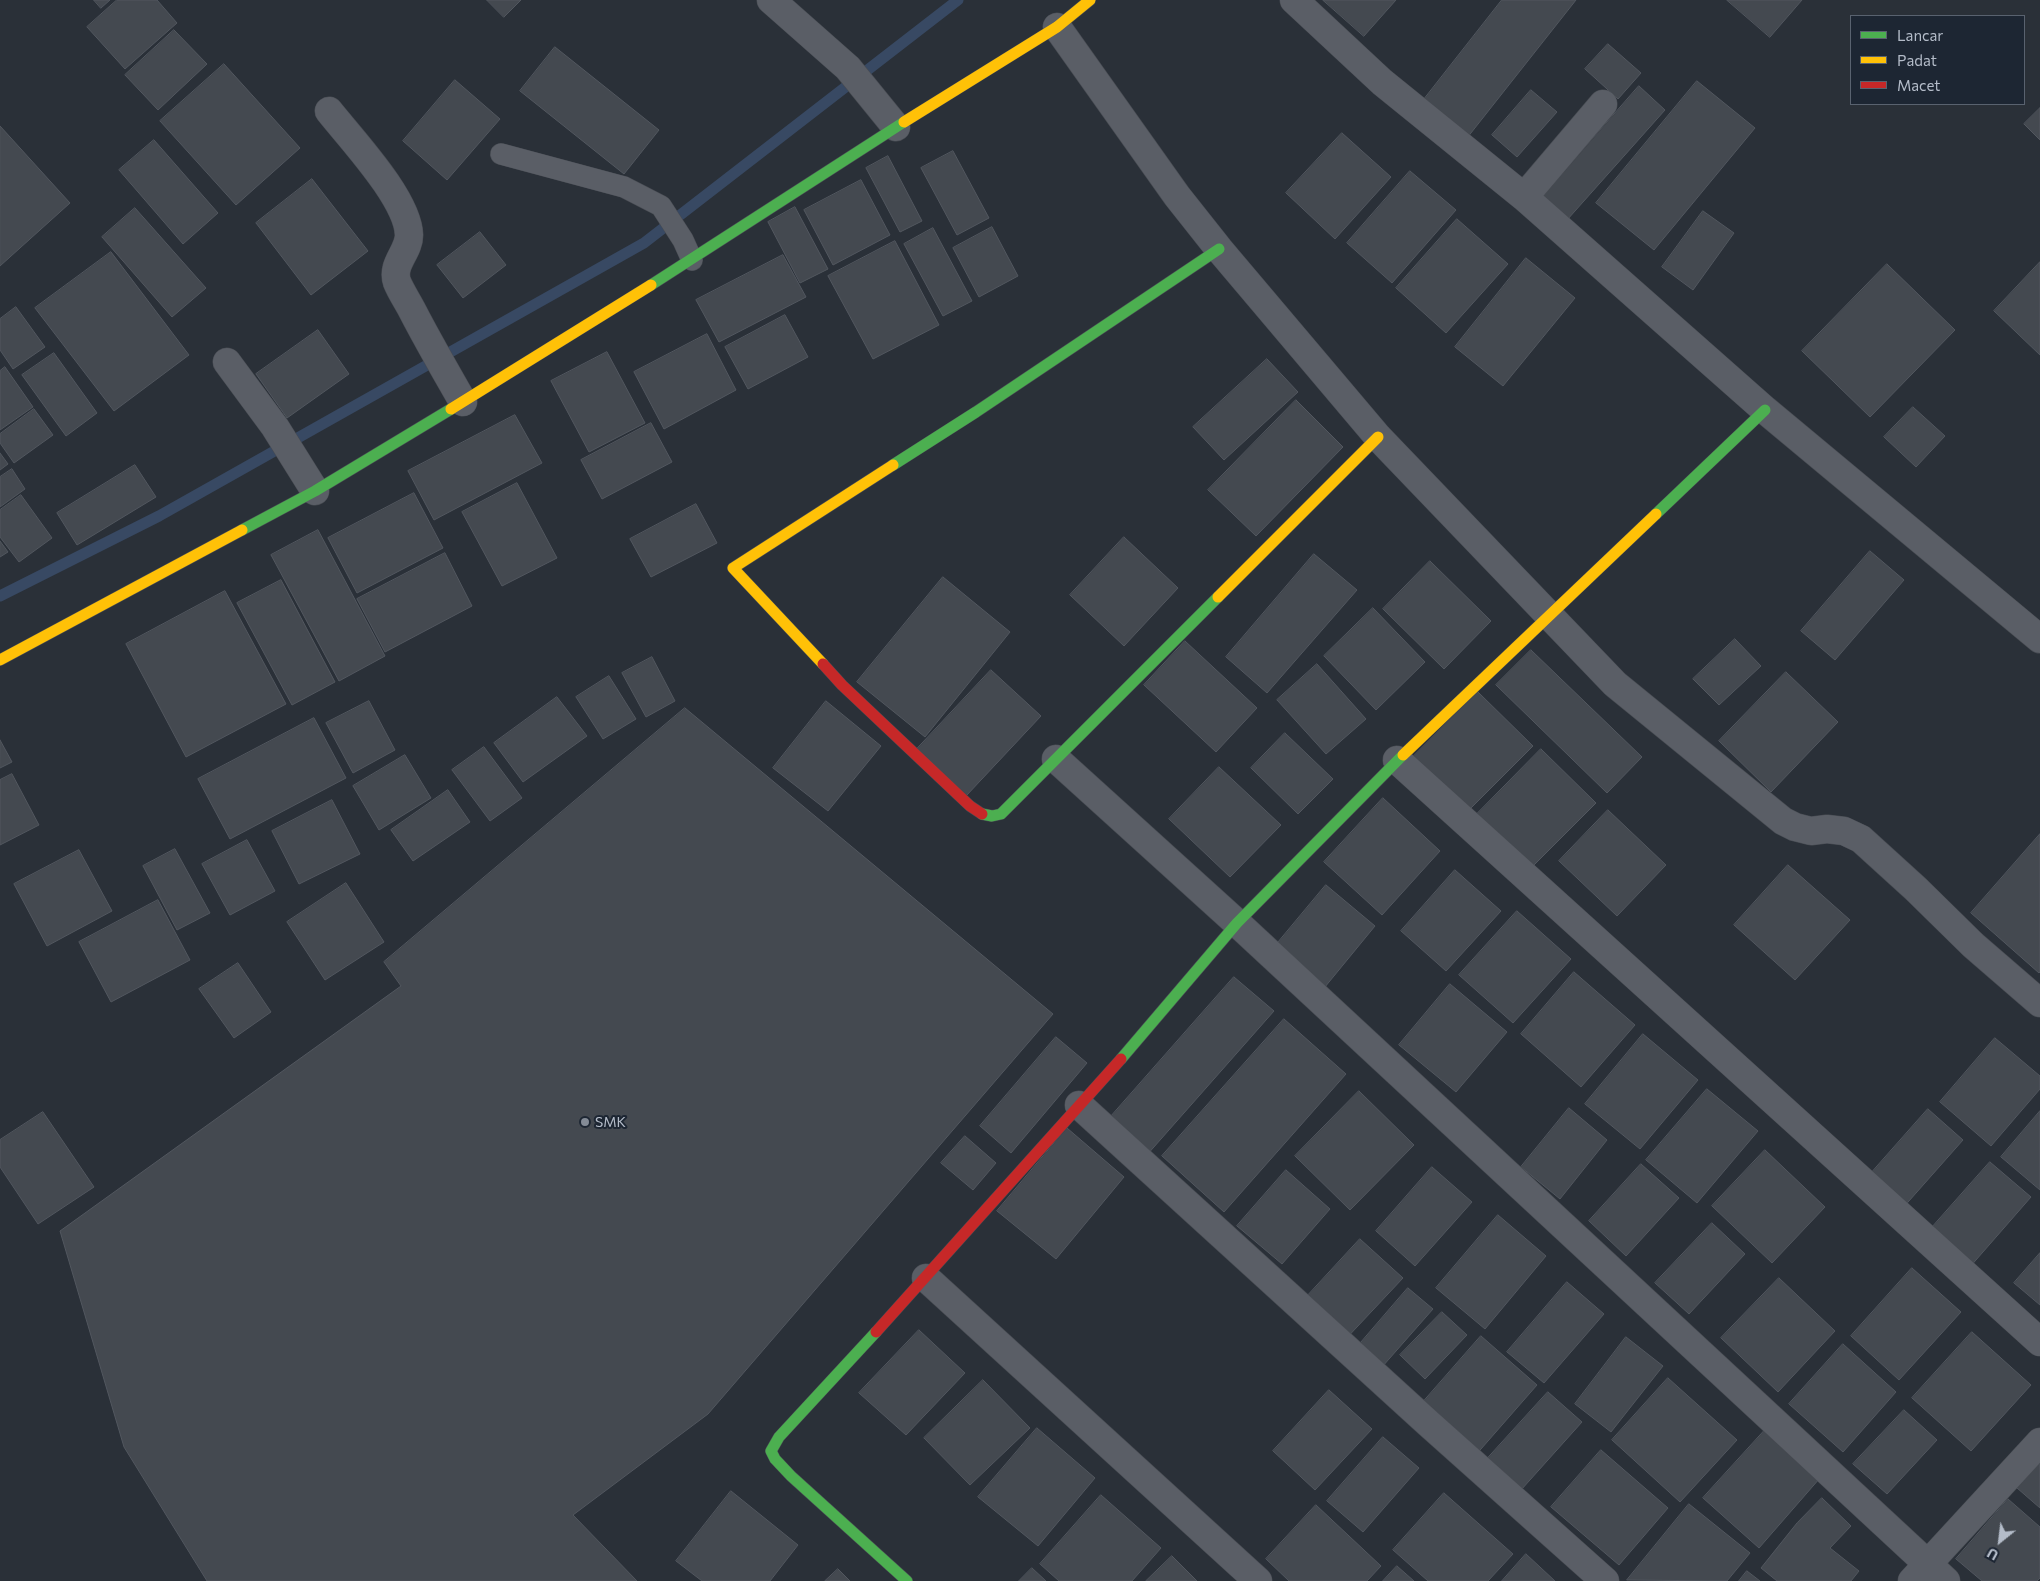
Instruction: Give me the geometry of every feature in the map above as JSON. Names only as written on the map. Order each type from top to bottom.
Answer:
[{"type":"street","points":[[771,0],[848,68],[890,120]]},
{"type":"street","points":[[0,660],[315,492],[692,260],[890,120],[1057,27],[1090,0]]},
{"type":"street","points":[[1294,0],[1382,82],[1524,197],[1765,410],[2040,639]]},
{"type":"street","points":[[1057,27],[1177,196],[1219,249],[1378,437],[1615,684],[1783,821],[1795,827],[1811,831],[1844,831],[1861,839],[1973,945],[2040,1003]]},
{"type":"street","points":[[1524,197],[1603,104]]},
{"type":"street","points":[[330,112],[389,185],[405,219],[409,234],[407,247],[396,269],[397,281],[463,402]]},
{"type":"street","points":[[1219,249],[976,412],[733,568],[842,685],[970,806],[985,815],[993,817],[1001,814],[1378,437]]},
{"type":"street","points":[[227,362],[275,427],[315,492]]},
{"type":"street","points":[[907,1581],[775,1459],[771,1451],[779,1437],[926,1278],[1079,1106],[1237,923],[1397,760],[1765,410]]},
{"type":"street","points":[[1056,759],[1237,923],[1929,1575],[2040,1442]]},
{"type":"street","points":[[1397,760],[2040,1342]]},
{"type":"street","points":[[1079,1106],[1428,1424],[1605,1581]]},
{"type":"street","points":[[926,1278],[1258,1581]]},
{"type":"lane","points":[[501,154],[624,187],[661,206],[683,240],[692,260]]},
{"type":"building","points":[[94,0],[110,0],[101,8]]},
{"type":"building","points":[[117,0],[157,0],[177,23],[125,69],[87,27]]},
{"type":"building","points":[[487,0],[521,0],[504,17]]},
{"type":"building","points":[[1323,0],[1396,0],[1364,36]]},
{"type":"building","points":[[1502,0],[1576,0],[1467,138],[1422,102]]},
{"type":"building","points":[[1727,0],[1802,0],[1770,37]]},
{"type":"building","points":[[174,30],[207,64],[158,110],[125,75]]},
{"type":"building","points":[[1608,44],[1641,73],[1618,99],[1585,69]]},
{"type":"building","points":[[555,47],[659,130],[624,174],[520,91]]},
{"type":"building","points":[[224,64],[300,148],[236,205],[160,121]]},
{"type":"building","points":[[455,80],[500,119],[447,180],[403,141]]},
{"type":"building","points":[[1697,81],[1755,128],[1654,250],[1596,203]]},
{"type":"building","points":[[1639,86],[1665,110],[1567,220],[1541,198]]},
{"type":"building","points":[[1531,90],[1557,112],[1517,157],[1492,135]]},
{"type":"building","points":[[2040,108],[2040,140],[2024,124]]},
{"type":"building","points":[[0,126],[70,203],[0,266]]},
{"type":"building","points":[[1342,133],[1391,177],[1335,239],[1286,193]]},
{"type":"building","points":[[154,140],[218,213],[183,244],[119,170]]},
{"type":"building","points":[[953,151],[989,218],[957,235],[921,168]]},
{"type":"building","points":[[888,156],[922,221],[900,232],[866,168]]},
{"type":"building","points":[[1410,171],[1456,210],[1392,283],[1347,243]]},
{"type":"building","points":[[312,179],[368,251],[311,295],[256,223]]},
{"type":"building","points":[[861,180],[890,235],[833,265],[804,210]]},
{"type":"building","points":[[795,207],[828,269],[800,283],[768,222]]},
{"type":"building","points":[[135,208],[206,288],[172,317],[102,237]]},
{"type":"building","points":[[1703,211],[1734,233],[1693,290],[1662,267]]},
{"type":"building","points":[[1457,219],[1508,264],[1446,333],[1396,288]]},
{"type":"building","points":[[992,227],[1018,276],[979,297],[953,248]]},
{"type":"building","points":[[933,228],[972,301],[943,316],[904,244]]},
{"type":"building","points":[[480,232],[506,265],[463,298],[437,265]]},
{"type":"building","points":[[895,241],[939,325],[873,359],[828,276]]},
{"type":"building","points":[[111,252],[189,355],[114,411],[35,308]]},
{"type":"building","points":[[783,255],[806,297],[719,342],[696,300]]},
{"type":"building","points":[[1526,258],[1575,298],[1503,386],[1455,347]]},
{"type":"building","points":[[2040,262],[2040,355],[1994,311]]},
{"type":"building","points":[[1887,264],[1955,330],[1870,417],[1802,351]]},
{"type":"building","points":[[16,307],[45,347],[13,369],[0,350],[0,319]]},
{"type":"building","points":[[785,315],[808,357],[748,389],[725,347]]},
{"type":"building","points":[[318,330],[349,374],[287,418],[256,374]]},
{"type":"building","points":[[707,334],[736,390],[664,429],[634,372]]},
{"type":"building","points":[[607,352],[645,423],[589,452],[551,381]]},
{"type":"building","points":[[54,353],[97,413],[66,436],[22,375]]},
{"type":"building","points":[[1267,359],[1298,392],[1224,460],[1193,427]]},
{"type":"building","points":[[5,367],[33,407],[0,430],[0,371]]},
{"type":"building","points":[[1296,400],[1343,447],[1256,536],[1208,490]]},
{"type":"building","points":[[1913,407],[1945,436],[1916,467],[1884,437]]},
{"type":"building","points":[[34,409],[53,435],[14,463],[0,443],[0,434]]},
{"type":"building","points":[[515,415],[542,463],[434,520],[408,471]]},
{"type":"building","points":[[651,423],[672,462],[602,499],[581,460]]},
{"type":"building","points":[[0,453],[8,464],[0,470]]},
{"type":"building","points":[[135,465],[156,497],[77,545],[57,513]]},
{"type":"building","points":[[12,469],[25,489],[0,507],[0,477]]},
{"type":"building","points":[[517,483],[557,558],[502,586],[462,512]]},
{"type":"building","points":[[414,493],[443,548],[357,593],[328,538]]},
{"type":"building","points":[[21,495],[52,538],[19,562],[0,537],[0,510]]},
{"type":"building","points":[[696,504],[717,543],[651,577],[630,539]]},
{"type":"building","points":[[318,530],[385,656],[339,681],[271,555]]},
{"type":"building","points":[[1124,537],[1178,588],[1124,646],[1070,595]]},
{"type":"building","points":[[0,541],[8,552],[0,557]]},
{"type":"building","points":[[1870,551],[1904,580],[1835,660],[1801,631]]},
{"type":"building","points":[[445,553],[472,606],[385,652],[357,599]]},
{"type":"building","points":[[1314,554],[1357,590],[1267,693],[1226,657]]},
{"type":"building","points":[[1430,561],[1491,621],[1444,669],[1383,609]]},
{"type":"building","points":[[943,577],[1010,632],[925,737],[857,682]]},
{"type":"building","points":[[281,580],[335,682],[292,705],[237,603]]},
{"type":"building","points":[[225,591],[286,704],[186,757],[126,644]]},
{"type":"building","points":[[1373,608],[1425,662],[1376,710],[1324,656]]},
{"type":"building","points":[[1735,639],[1761,666],[1719,705],[1693,679]]},
{"type":"building","points":[[1185,641],[1257,708],[1216,752],[1144,685]]},
{"type":"building","points":[[1531,650],[1642,757],[1607,793],[1496,685]]},
{"type":"building","points":[[652,657],[675,701],[646,717],[622,673]]},
{"type":"building","points":[[1317,664],[1366,719],[1326,754],[1277,700]]},
{"type":"building","points":[[991,670],[1041,716],[966,796],[916,750]]},
{"type":"building","points":[[1786,672],[1838,722],[1771,792],[1719,741]]},
{"type":"building","points":[[609,676],[636,719],[603,739],[576,697]]},
{"type":"building","points":[[1478,692],[1533,746],[1465,814],[1410,760]]},
{"type":"building","points":[[557,697],[587,736],[523,782],[494,743]]},
{"type":"building","points":[[369,701],[395,750],[353,773],[326,723]]},
{"type":"building","points":[[826,701],[881,746],[828,811],[773,768]]},
{"type":"building","name":"SMK","points":[[685,708],[1053,1014],[708,1414],[573,1515],[637,1581],[207,1581],[124,1447],[60,1231],[401,986],[384,962]]},
{"type":"building","points":[[314,718],[346,778],[230,839],[198,779]]},
{"type":"building","points":[[1285,733],[1333,779],[1298,814],[1251,768]]},
{"type":"building","points":[[0,740],[12,762],[0,768]]},
{"type":"building","points":[[484,747],[522,798],[490,821],[452,770]]},
{"type":"building","points":[[1541,749],[1596,803],[1531,868],[1476,815]]},
{"type":"building","points":[[405,755],[431,798],[379,830],[353,786]]},
{"type":"building","points":[[1219,767],[1281,825],[1230,877],[1169,819]]},
{"type":"building","points":[[12,774],[39,825],[0,845],[0,780]]},
{"type":"building","points":[[448,790],[470,822],[413,861],[391,830]]},
{"type":"building","points":[[1383,798],[1440,851],[1382,915],[1324,862]]},
{"type":"building","points":[[332,800],[360,854],[299,884],[272,831]]},
{"type":"building","points":[[1608,810],[1666,865],[1617,916],[1559,861]]},
{"type":"building","points":[[2040,834],[2040,972],[2039,973],[1971,913]]},
{"type":"building","points":[[247,840],[275,891],[230,915],[202,864]]},
{"type":"building","points":[[175,849],[210,913],[177,930],[143,866]]},
{"type":"building","points":[[79,850],[112,911],[47,946],[14,884]]},
{"type":"building","points":[[1788,865],[1850,920],[1795,980],[1734,925]]},
{"type":"building","points":[[1455,870],[1501,911],[1446,971],[1401,931]]},
{"type":"building","points":[[346,883],[384,942],[325,980],[287,922]]},
{"type":"building","points":[[1326,885],[1375,926],[1320,993],[1271,951]]},
{"type":"building","points":[[158,900],[190,960],[111,1002],[79,942]]},
{"type":"building","points":[[1517,911],[1571,959],[1513,1023],[1459,975]]},
{"type":"building","points":[[238,963],[271,1012],[234,1038],[199,989]]},
{"type":"building","points":[[1574,972],[1635,1025],[1581,1087],[1521,1034]]},
{"type":"building","points":[[1234,977],[1274,1011],[1146,1156],[1107,1121]]},
{"type":"building","points":[[1450,984],[1507,1032],[1456,1092],[1399,1045]]},
{"type":"building","points":[[1284,1019],[1346,1074],[1224,1212],[1162,1156]]},
{"type":"building","points":[[1643,1034],[1698,1080],[1640,1149],[1585,1104]]},
{"type":"building","points":[[1056,1037],[1087,1063],[1011,1153],[980,1126]]},
{"type":"building","points":[[1995,1038],[2040,1076],[2040,1089],[1991,1146],[1940,1102]]},
{"type":"building","points":[[1707,1089],[1758,1131],[1697,1203],[1646,1160]]},
{"type":"building","points":[[1359,1091],[1414,1145],[1350,1210],[1295,1156]]},
{"type":"building","points":[[1569,1108],[1607,1140],[1560,1199],[1521,1167]]},
{"type":"building","points":[[1928,1109],[1963,1140],[1901,1210],[1866,1179]]},
{"type":"building","points":[[2040,1111],[2040,1190],[2001,1157]]},
{"type":"building","points":[[43,1112],[94,1187],[38,1224],[0,1167],[0,1140]]},
{"type":"building","points":[[1067,1128],[1124,1177],[1056,1259],[997,1211]]},
{"type":"building","points":[[965,1136],[996,1163],[973,1190],[941,1163]]},
{"type":"building","points":[[1765,1150],[1825,1207],[1772,1263],[1712,1206]]},
{"type":"building","points":[[1990,1162],[2031,1197],[1969,1268],[1928,1232]]},
{"type":"building","points":[[1641,1164],[1679,1198],[1626,1256],[1589,1221]]},
{"type":"building","points":[[1432,1167],[1472,1202],[1415,1266],[1376,1231]]},
{"type":"building","points":[[1286,1170],[1330,1209],[1282,1264],[1237,1226]]},
{"type":"building","points":[[1498,1215],[1546,1256],[1485,1329],[1436,1288]]},
{"type":"building","points":[[1712,1223],[1745,1254],[1689,1314],[1655,1283]]},
{"type":"building","points":[[1360,1239],[1403,1278],[1342,1343],[1300,1304]]},
{"type":"building","points":[[2040,1253],[2040,1305],[2014,1283]]},
{"type":"building","points":[[1912,1268],[1961,1312],[1899,1380],[1851,1336]]},
{"type":"building","points":[[1779,1278],[1835,1331],[1778,1392],[1721,1338]]},
{"type":"building","points":[[1567,1282],[1604,1314],[1544,1383],[1507,1352]]},
{"type":"building","points":[[1408,1288],[1433,1309],[1382,1367],[1358,1346]]},
{"type":"building","points":[[1442,1312],[1467,1335],[1425,1379],[1400,1355]]},
{"type":"building","points":[[919,1330],[965,1373],[906,1435],[859,1393]]},
{"type":"building","points":[[1972,1332],[2031,1385],[1971,1451],[1912,1398]]},
{"type":"building","points":[[1481,1336],[1537,1385],[1474,1457],[1417,1409]]},
{"type":"building","points":[[1626,1337],[1663,1366],[1611,1432],[1575,1404]]},
{"type":"building","points":[[1843,1344],[1896,1392],[1843,1452],[1789,1404]]},
{"type":"building","points":[[1668,1378],[1737,1440],[1680,1502],[1612,1440]]},
{"type":"building","points":[[983,1380],[1030,1428],[970,1485],[924,1438]]},
{"type":"building","points":[[1329,1390],[1372,1429],[1315,1490],[1273,1451]]},
{"type":"building","points":[[1548,1392],[1582,1422],[1521,1490],[1487,1459]]},
{"type":"building","points":[[1904,1410],[1937,1440],[1887,1494],[1853,1464]]},
{"type":"building","points":[[1037,1428],[1095,1478],[1038,1546],[978,1497]]},
{"type":"building","points":[[1765,1430],[1820,1478],[1759,1548],[1703,1498]]},
{"type":"building","points":[[1383,1437],[1419,1468],[1363,1532],[1327,1501]]},
{"type":"building","points":[[1601,1450],[1668,1508],[1619,1565],[1551,1507]]},
{"type":"building","points":[[2040,1461],[2040,1508],[2017,1488]]},
{"type":"building","points":[[731,1491],[798,1545],[770,1581],[702,1581],[676,1561]]},
{"type":"building","points":[[1444,1493],[1513,1554],[1488,1581],[1428,1581],[1393,1550]]},
{"type":"building","points":[[1101,1495],[1161,1548],[1132,1581],[1059,1581],[1040,1564]]},
{"type":"building","points":[[1822,1498],[1851,1526],[1830,1548],[1859,1571],[1851,1581],[1777,1581],[1761,1568],[1797,1523]]},
{"type":"building","points":[[2008,1499],[2040,1527],[2040,1578],[2037,1581],[1982,1581],[1956,1559]]},
{"type":"building","points":[[1689,1504],[1750,1553],[1727,1581],[1627,1580]]},
{"type":"building","points":[[1316,1505],[1381,1566],[1367,1581],[1289,1581],[1266,1559]]},
{"type":"building","points":[[1526,1554],[1555,1581],[1502,1581]]},
{"type":"building","points":[[1172,1556],[1197,1581],[1146,1581]]},
{"type":"building","points":[[1397,1566],[1414,1581],[1383,1581]]},
{"type":"building","points":[[1032,1568],[1046,1581],[1019,1581]]},
{"type":"building","points":[[838,1569],[850,1581],[825,1581]]},
{"type":"building","points":[[1747,1571],[1760,1581],[1739,1581]]},
{"type":"waterway","points":[[0,596],[159,516],[644,243],[958,0]]},
{"type":"traffic: fast","points":[[651,285],[904,122]]},
{"type":"traffic: fast","points":[[893,465],[976,412],[1219,249]]},
{"type":"traffic: fast","points":[[242,530],[315,491],[451,409]]},
{"type":"traffic: fast","points":[[1656,514],[1765,410]]},
{"type":"traffic: fast","points":[[982,814],[992,816],[1001,814],[1218,597]]},
{"type":"traffic: fast","points":[[1121,1059],[1237,923],[1403,755]]},
{"type":"traffic: fast","points":[[876,1332],[779,1437],[771,1451],[775,1459],[791,1476],[907,1581]]},
{"type":"traffic: slow","points":[[904,122],[1057,27],[1090,0]]},
{"type":"traffic: slow","points":[[451,409],[651,285]]},
{"type":"traffic: slow","points":[[1218,597],[1378,437]]},
{"type":"traffic: slow","points":[[823,664],[733,568],[893,465]]},
{"type":"traffic: slow","points":[[1403,755],[1656,514]]},
{"type":"traffic: slow","points":[[0,660],[242,530]]},
{"type":"traffic: jam","points":[[823,664],[842,685],[970,806],[982,814]]},
{"type":"traffic: jam","points":[[876,1332],[1121,1059]]},
{"type":"place","name":"SMK","points":[[585,1122]]}]
